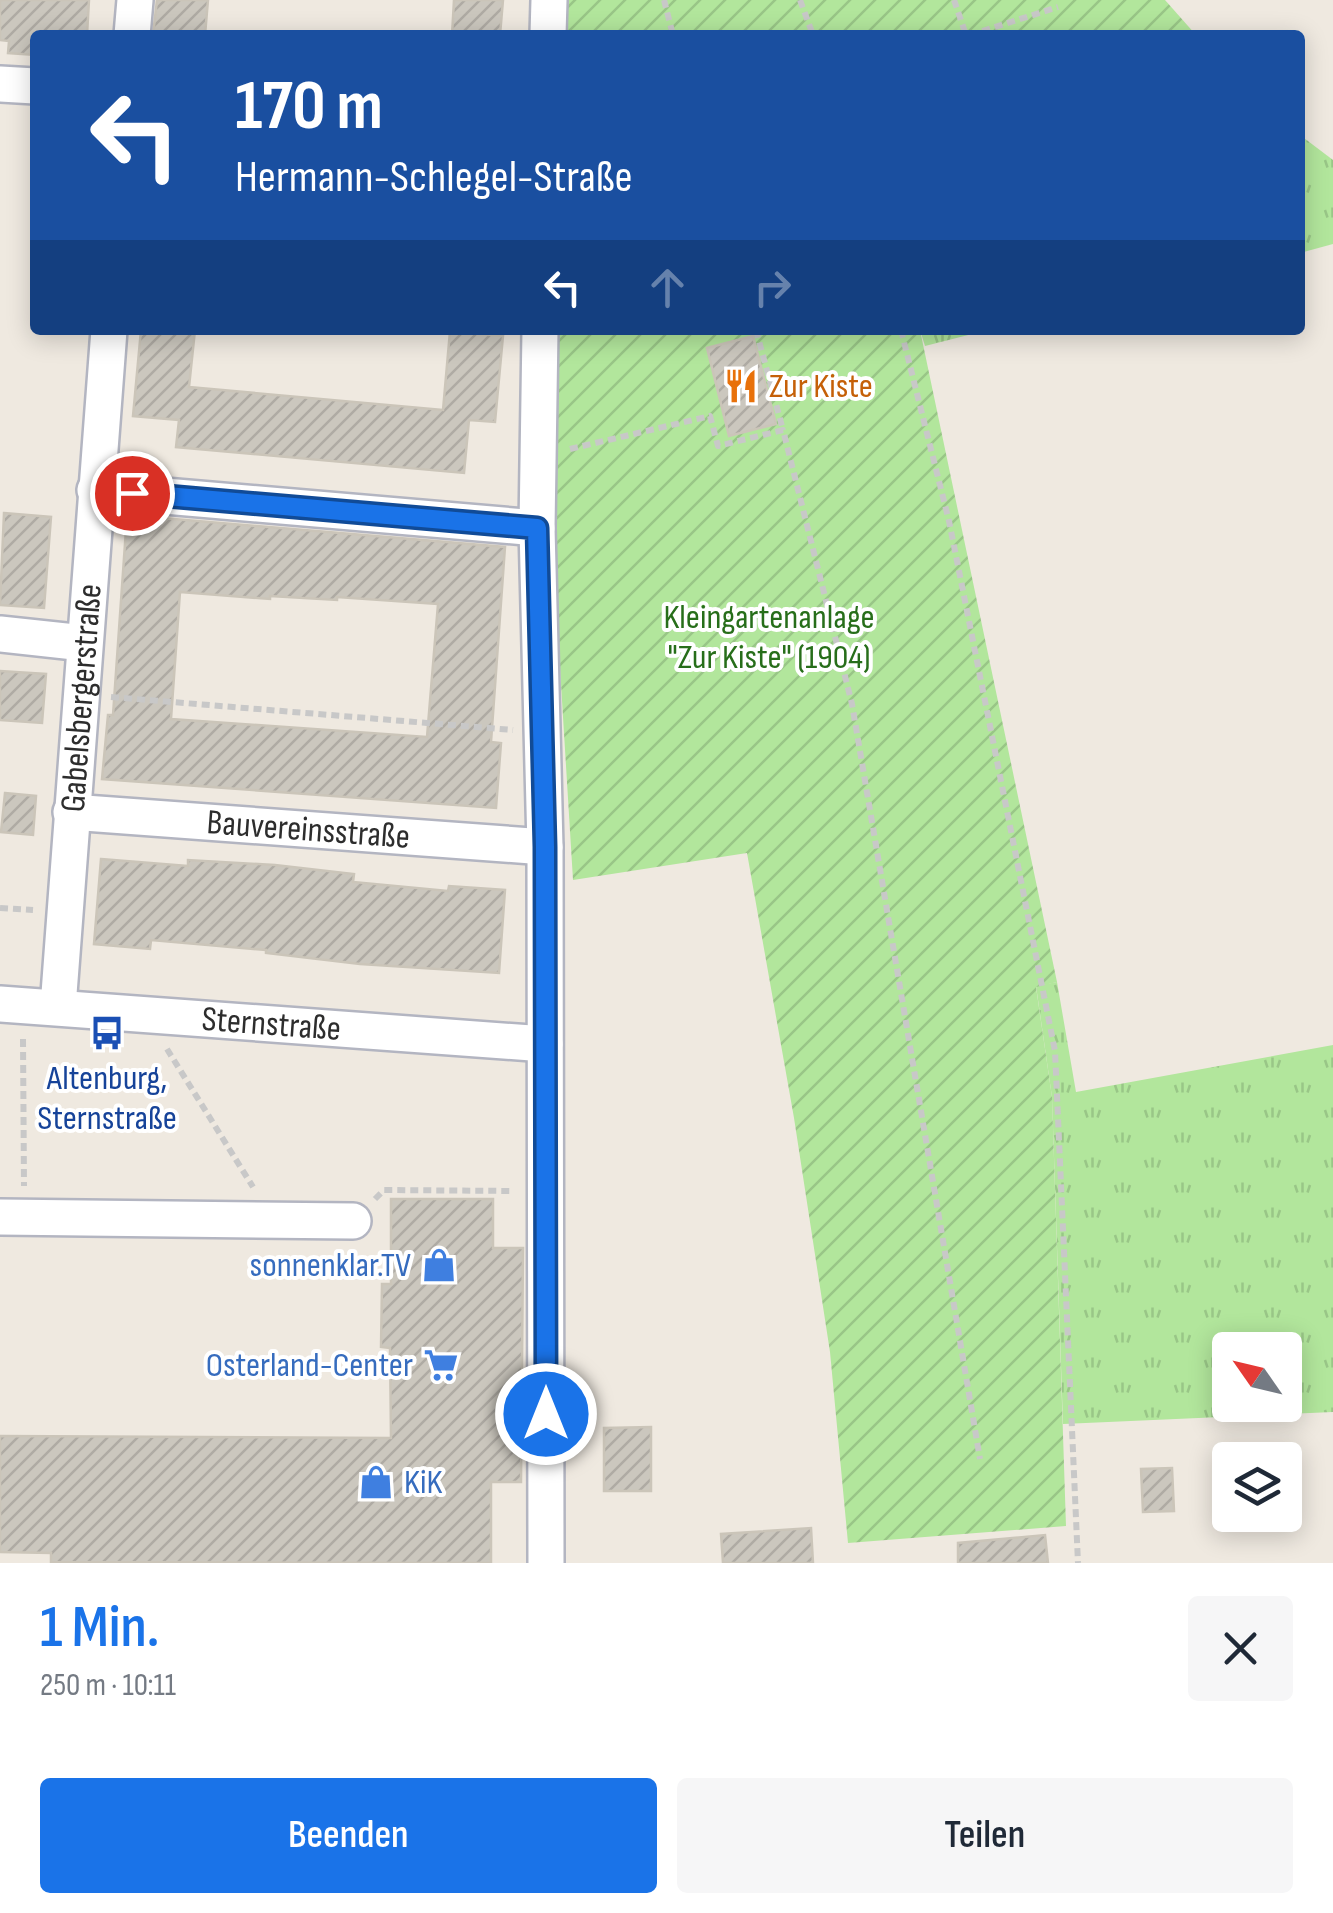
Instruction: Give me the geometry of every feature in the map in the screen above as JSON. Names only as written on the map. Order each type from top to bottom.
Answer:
[{"type":"street","points":[[132,30],[135,0]]},
{"type":"street","points":[[548,30],[549,0]]},
{"type":"street","points":[[0,84],[30,86]]},
{"type":"street","name":"Gabelsbergerstraße","points":[[58,1008],[109,335]]},
{"type":"street","points":[[540,335],[537,528],[545,847],[546,1563]]},
{"type":"street","points":[[95,490],[537,528]]},
{"type":"street","points":[[0,634],[84,643]]},
{"type":"street","name":"Bauvereinsstraße","points":[[71,812],[545,847]]},
{"type":"street","name":"Sternstraße","points":[[11,1004],[545,1044]]},
{"type":"street","points":[[12,1217],[353,1221]]},
{"type":"path","points":[[664,0],[673,30]]},
{"type":"path","points":[[800,0],[811,30]]},
{"type":"path","points":[[954,0],[966,30]]},
{"type":"path","points":[[984,30],[1058,7]]},
{"type":"path","points":[[757,335],[852,704],[980,1459]]},
{"type":"path","points":[[901,335],[949,520],[1055,1051],[1078,1563]]},
{"type":"path","points":[[540,457],[710,416],[718,446],[783,430]]},
{"type":"path","points":[[80,694],[542,732]]},
{"type":"path","points":[[11,1004],[12,1217]]},
{"type":"path","points":[[145,1014],[274,1220]]},
{"type":"path","points":[[353,1221],[384,1190],[545,1191]]},
{"type":"green space","points":[[568,0],[1165,0],[1192,30],[566,30]]},
{"type":"green space","points":[[1305,139],[1333,160],[1333,244],[1305,252]]},
{"type":"green space","name":"Kleingartenanlage \"Zur Kiste\" (1904)","points":[[557,335],[921,335],[1057,982],[1036,987],[1052,1097],[1066,1526],[848,1543],[830,1352],[747,853],[573,880],[551,521]]},
{"type":"green space","points":[[922,335],[968,335],[925,346]]},
{"type":"green space","points":[[1057,982],[1076,1092],[1333,1045],[1333,1412],[1302,1413],[1302,1332],[1212,1332],[1212,1417],[1063,1424],[1052,1097],[1036,986]]},
{"type":"building","points":[[0,0],[89,0],[87,30],[30,30],[30,55],[8,53],[9,41],[0,40]]},
{"type":"building","points":[[157,0],[208,0],[205,30],[154,30]]},
{"type":"building","points":[[454,0],[503,0],[500,30],[452,30]]},
{"type":"building","points":[[141,335],[194,335],[189,387],[443,410],[450,335],[503,336],[495,422],[469,420],[464,473],[176,447],[179,420],[133,416]]},
{"type":"building","name":"Zur Kiste","points":[[753,336],[776,424],[729,436],[707,348]]},
{"type":"building","points":[[4,513],[51,517],[44,608],[0,605]]},
{"type":"building","points":[[127,515],[505,547],[491,742],[501,743],[496,808],[102,779],[108,715],[113,715]],"holes":[[[180,592],[270,599],[337,597],[438,604],[427,737],[171,719]]]},
{"type":"building","points":[[0,671],[46,674],[42,723],[0,720]]},
{"type":"building","points":[[5,793],[36,796],[33,835],[1,832]]},
{"type":"building","points":[[101,859],[188,866],[188,860],[275,865],[354,874],[353,882],[448,891],[449,886],[505,890],[499,973],[360,964],[266,950],[151,940],[150,949],[94,944]]},
{"type":"building","name":"Osterland-Center","points":[[391,1199],[493,1199],[493,1248],[523,1248],[521,1482],[491,1482],[491,1563],[51,1562],[51,1553],[0,1552],[0,1436],[391,1438],[390,1348],[381,1347],[382,1284],[391,1284]]},
{"type":"building","points":[[651,1427],[651,1491],[604,1491],[604,1428]]},
{"type":"building","points":[[1172,1468],[1174,1511],[1143,1512],[1141,1469]]},
{"type":"building","points":[[811,1528],[813,1563],[723,1563],[721,1534]]},
{"type":"building","points":[[1045,1535],[1048,1563],[958,1563],[958,1543]]},
{"type":"place","name":"Zur Kiste","points":[[741,386]]},
{"type":"place","name":"Altenburg, Sternstraße","points":[[107,1033]]},
{"type":"place","name":"sonnenklar.TV","points":[[439,1265]]},
{"type":"place","name":"Osterland-Center","points":[[441,1365]]},
{"type":"place","name":"KiK","points":[[376,1482]]},
{"type":"route","points":[[132,493],[537,528],[545,847],[546,1414]]}]
